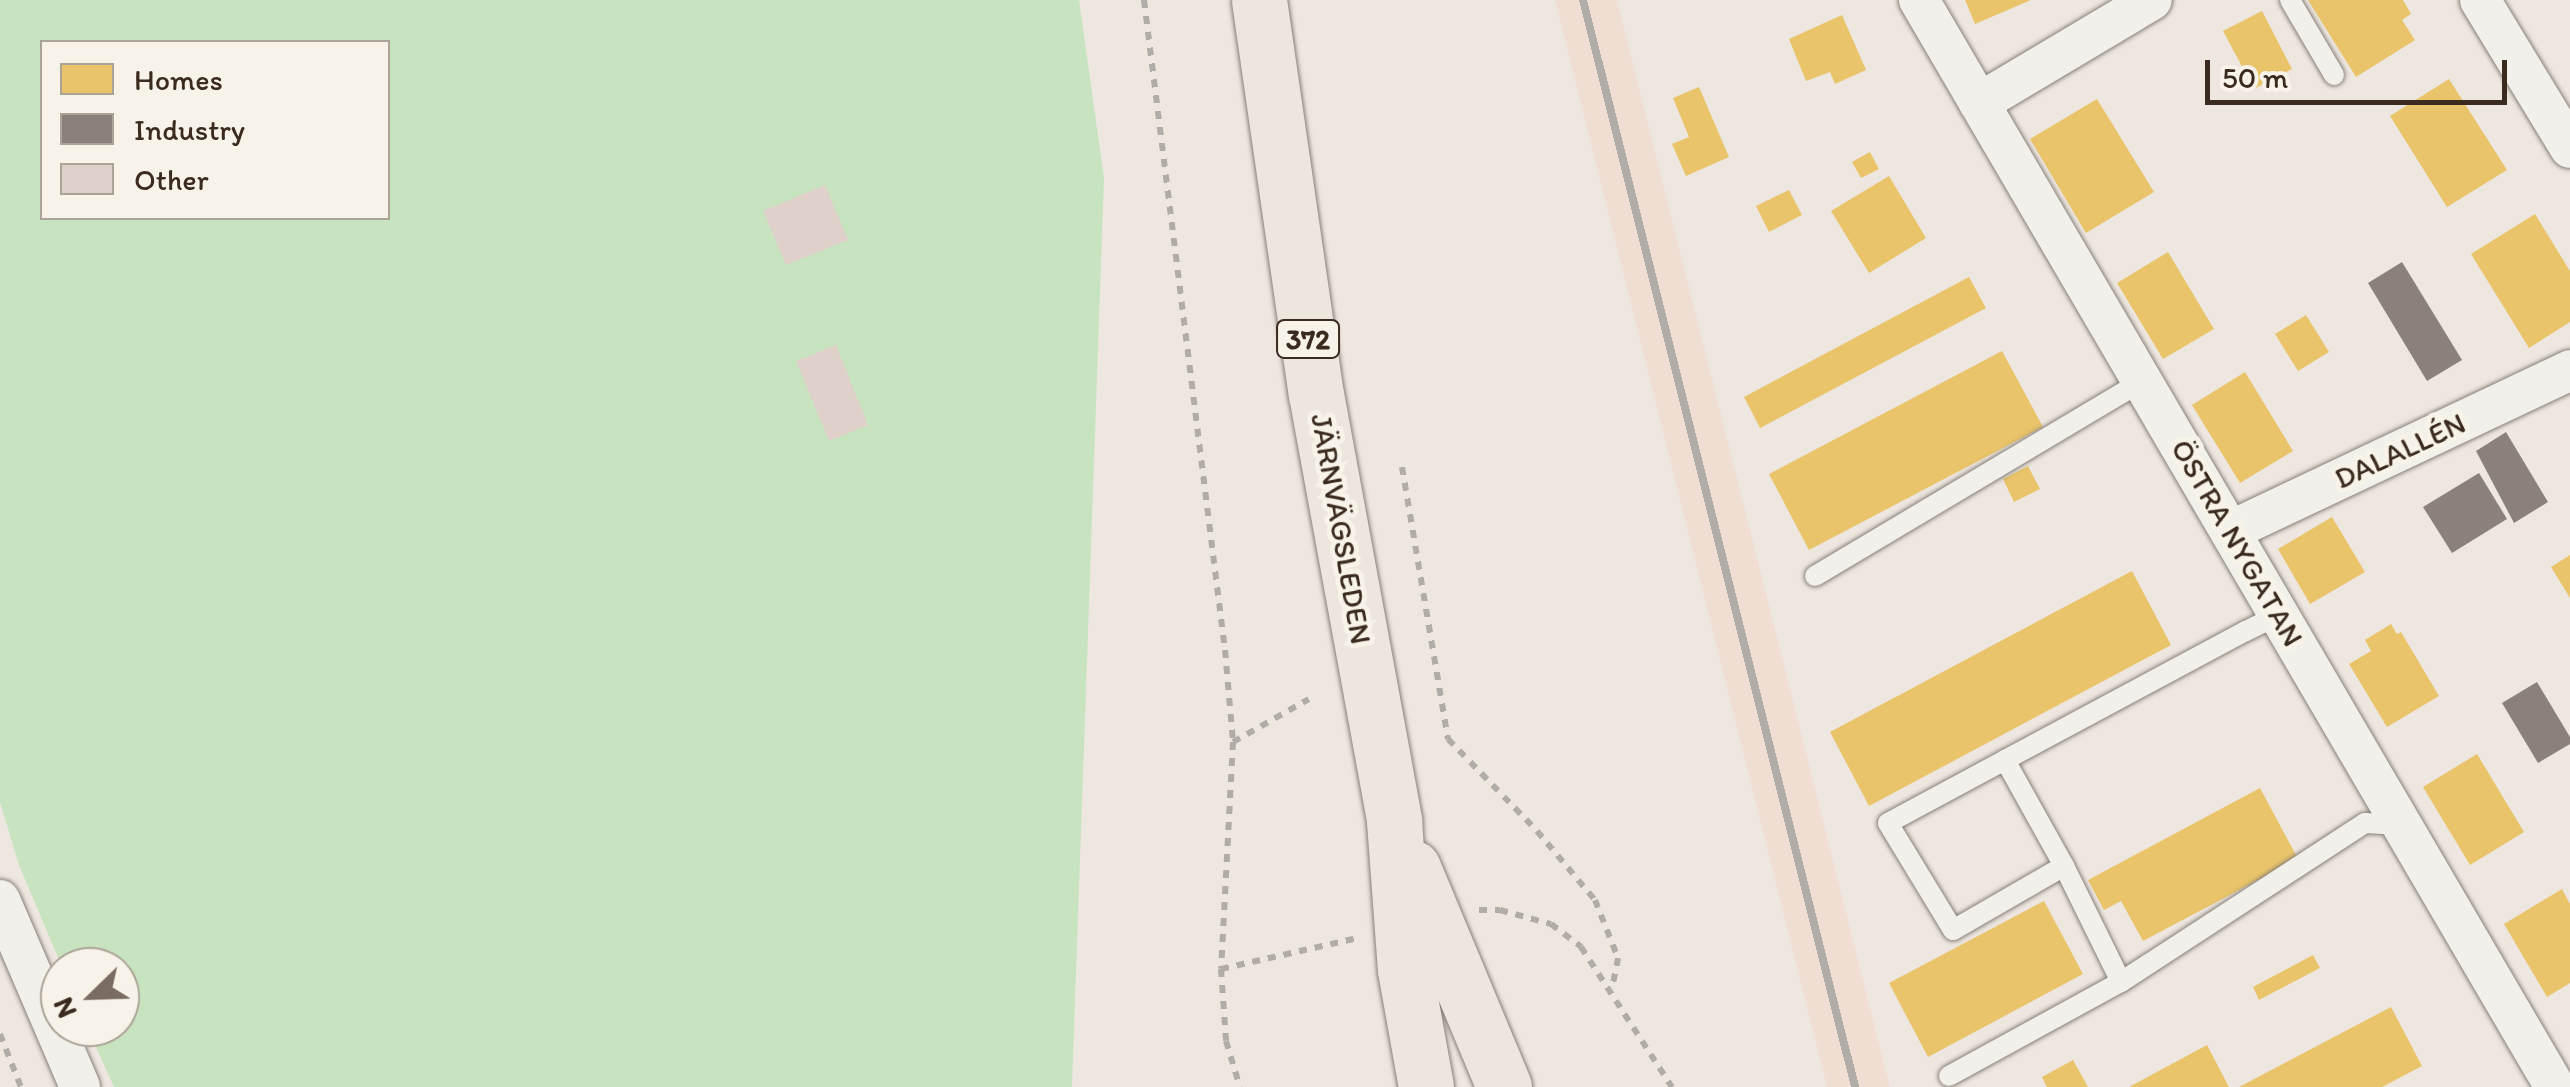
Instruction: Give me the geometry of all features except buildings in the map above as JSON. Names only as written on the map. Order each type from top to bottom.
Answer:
[{"type":"main road","name":"JÄRNVÄGSLEDEN","points":[[1259,0],[1316,394],[1394,820],[1405,970],[1426,1087]]},
{"type":"main road","name":"JÄRNVÄGSLEDEN","points":[[1394,820],[1504,1087]]},
{"type":"street","name":"ÖSTRA NYGATAN","points":[[1918,0],[2555,1087]]},
{"type":"street","points":[[1979,102],[2152,0]]},
{"type":"street","points":[[2480,0],[2570,148]]},
{"type":"street","name":"DALALLÉN","points":[[2230,531],[2570,370]]},
{"type":"street","points":[[0,900],[80,1087]]},
{"type":"lane","points":[[2290,0],[2334,75]]},
{"type":"lane","points":[[1815,576],[2142,381]]},
{"type":"lane","points":[[2064,866],[1952,930],[1888,823],[2279,615]]},
{"type":"lane","points":[[2005,760],[2122,982]]},
{"type":"lane","points":[[1948,1076],[2122,982],[2365,823],[2402,825]]},
{"type":"path","points":[[1144,0],[1202,444],[1233,742],[1222,968],[1226,1041],[1240,1087]]},
{"type":"path","points":[[1402,467],[1448,740],[1537,831],[1595,900],[1618,958],[1612,989]]},
{"type":"path","points":[[1233,742],[1309,699]]},
{"type":"path","points":[[1473,910],[1500,910],[1551,924],[1581,947],[1612,989],[1672,1087]]},
{"type":"path","points":[[1222,968],[1371,935]]},
{"type":"path","points":[[0,1034],[21,1087]]},
{"type":"shaded area","points":[[1555,0],[1617,0],[1890,1087],[1827,1087]]},
{"type":"green space","points":[[0,0],[1079,0],[1104,178],[1072,1087],[114,1087],[96,1047],[140,1047],[140,947],[54,947],[19,865],[0,802]]},
{"type":"railway","points":[[1583,0],[1855,1087]]}]
